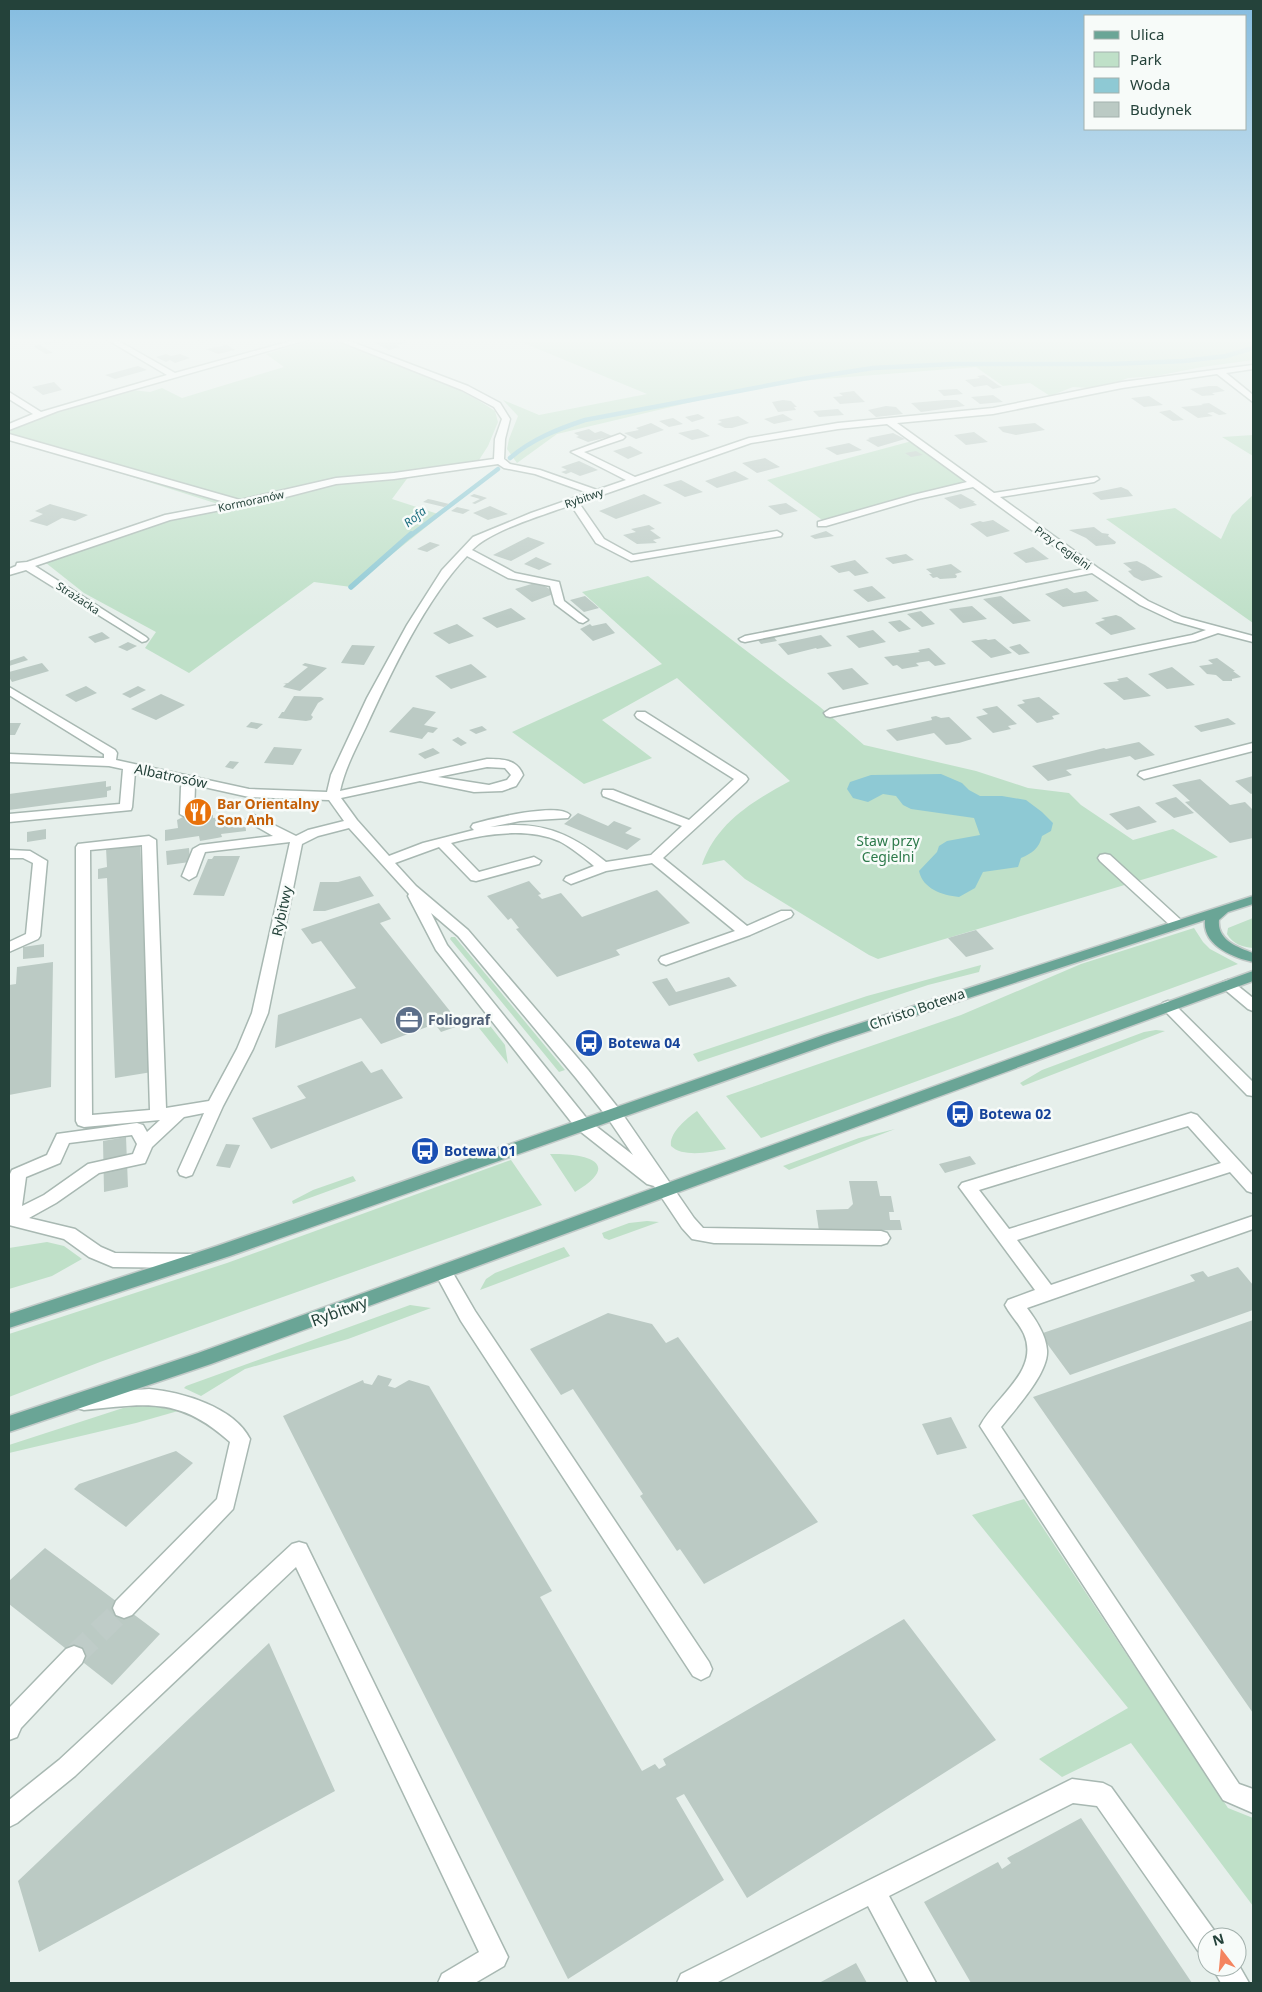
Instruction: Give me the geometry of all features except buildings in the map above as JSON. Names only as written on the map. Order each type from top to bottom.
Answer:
[{"type":"main road","name":"Christo Botewa","points":[[582,1124],[1017,976],[1253,900]]},
{"type":"main road","points":[[1229,907],[1212,918],[1212,930],[1217,939],[1226,946],[1253,958]]},
{"type":"main road","points":[[666,1191],[1253,976]]},
{"type":"main road","points":[[9,1321],[198,1260],[582,1124]]},
{"type":"main road","name":"Rybitwy","points":[[9,1424],[204,1360],[666,1191]]},
{"type":"street","points":[[502,432],[498,460],[507,466],[537,472],[597,493]]},
{"type":"street","name":"Rybitwy","points":[[333,796],[337,775],[373,698],[413,625],[446,572],[477,538],[573,501],[749,441],[803,432]]},
{"type":"street","name":"Przy Cegielni","points":[[903,432],[1094,570],[1156,610],[1178,619],[1253,639]]},
{"type":"street","points":[[9,437],[241,503]]},
{"type":"street","points":[[620,437],[576,452],[633,480]]},
{"type":"street","name":"Kormoranów","points":[[26,565],[109,539],[168,517],[241,503],[336,481],[500,461]]},
{"type":"street","points":[[991,496],[1094,478]]},
{"type":"street","points":[[822,524],[916,497],[973,484]]},
{"type":"street","points":[[573,501],[600,541],[631,558],[777,534]]},
{"type":"street","points":[[466,551],[512,576],[555,584],[559,602],[583,620]]},
{"type":"street","name":"Strażacka","points":[[11,568],[26,565],[142,639]]},
{"type":"street","points":[[745,639],[1094,570]]},
{"type":"street","points":[[830,713],[1196,638],[1216,630]]},
{"type":"street","points":[[9,690],[111,753],[109,762]]},
{"type":"street","points":[[571,880],[603,868],[655,858],[742,779],[641,715]]},
{"type":"street","points":[[1144,775],[1253,747]]},
{"type":"street","name":"Albatrosów","points":[[9,758],[109,762],[249,793],[333,796],[480,764],[494,763],[511,766],[518,775],[515,782],[510,785],[489,789],[422,778]]},
{"type":"street","points":[[9,818],[126,807],[129,767]]},
{"type":"street","points":[[187,814],[187,787],[191,780]]},
{"type":"street","points":[[608,793],[691,825]]},
{"type":"street","points":[[333,796],[352,823],[411,889],[463,933],[613,1113],[688,1223],[698,1234],[750,1237],[881,1238]]},
{"type":"street","points":[[387,861],[466,834],[478,827],[518,816],[544,814],[564,816]]},
{"type":"street","points":[[254,819],[293,839]]},
{"type":"street","points":[[189,876],[200,849],[293,839],[352,823]]},
{"type":"street","points":[[466,834],[527,830],[561,838],[585,850],[603,868]]},
{"type":"street","name":"Rybitwy","points":[[186,1171],[215,1106],[245,1049],[260,1013],[293,839]]},
{"type":"street","points":[[84,1121],[83,847],[149,840],[158,1115]]},
{"type":"street","points":[[442,842],[476,877],[534,862]]},
{"type":"street","points":[[9,854],[25,854],[40,861],[33,936],[9,948]]},
{"type":"street","points":[[655,858],[745,932]]},
{"type":"street","points":[[1105,858],[1177,924]]},
{"type":"street","points":[[411,889],[441,947],[582,1124],[666,1191]]},
{"type":"street","points":[[666,960],[745,932],[786,914]]},
{"type":"street","points":[[1228,985],[1253,1006]]},
{"type":"street","points":[[1168,1006],[1253,1091]]},
{"type":"street","points":[[10,1219],[14,1171],[54,1159],[63,1138],[71,1127],[84,1121],[158,1115],[215,1106]]},
{"type":"street","points":[[10,1219],[50,1199],[94,1168],[140,1159],[145,1144],[180,1111]]},
{"type":"street","points":[[1047,1293],[968,1187],[1191,1119],[1253,1187]]},
{"type":"street","points":[[63,1138],[137,1129],[145,1144]]},
{"type":"street","points":[[1004,1236],[1233,1165]]},
{"type":"street","points":[[10,1219],[69,1234],[95,1252],[114,1260],[198,1260]]},
{"type":"street","points":[[1253,1222],[1014,1304],[1030,1325],[1038,1353],[1032,1371],[990,1426],[1231,1792],[1253,1801]]},
{"type":"street","points":[[444,1273],[468,1316],[701,1670]]},
{"type":"street","points":[[73,1403],[149,1396],[179,1400],[211,1414],[225,1423],[240,1439],[226,1503],[124,1608]]},
{"type":"street","points":[[9,1815],[67,1768],[299,1551],[495,1957],[451,1983]]},
{"type":"street","points":[[10,1724],[74,1656]]},
{"type":"street","points":[[690,1983],[1072,1791],[1103,1795],[1197,1928]]},
{"type":"street","points":[[874,1892],[923,1983]]},
{"type":"green space","points":[[9,432],[494,432],[479,460],[459,465],[361,476],[218,504],[9,438]]},
{"type":"green space","points":[[512,432],[566,432],[557,434],[517,463],[507,449]]},
{"type":"green space","points":[[1253,435],[1253,456],[1222,437]]},
{"type":"green space","points":[[912,441],[967,483],[825,522],[767,480]]},
{"type":"green space","points":[[409,476],[392,499],[441,515],[351,587],[314,582],[189,673],[145,648],[156,632],[84,593],[46,563],[76,550],[113,540],[173,518],[282,497],[339,482]]},
{"type":"green space","points":[[1253,495],[1253,623],[1106,519],[1175,508],[1221,539],[1232,515]]},
{"type":"green space","name":"Staw przy Cegielni","points":[[648,576],[820,707],[864,745],[976,771],[1028,788],[1069,793],[1081,805],[1133,840],[1173,829],[1218,857],[878,959],[869,955],[745,879],[724,860],[702,865],[708,850],[726,825],[750,805],[790,781],[677,678],[602,720],[652,758],[584,784],[512,732],[662,664],[582,592]]},
{"type":"green space","points":[[1253,918],[1253,948],[1238,944],[1229,937],[1227,934],[1228,928]]},
{"type":"green space","points":[[1194,928],[1210,949],[1238,964],[761,1138],[726,1096],[961,1015],[1081,964]]},
{"type":"green space","points":[[455,937],[565,1070],[559,1072],[450,939]]},
{"type":"green space","points":[[981,965],[979,972],[928,985],[698,1062],[693,1054],[867,996]]},
{"type":"green space","points":[[471,1018],[484,1018],[505,1045],[508,1064]]},
{"type":"green space","points":[[1165,1031],[1023,1086],[1020,1083],[1042,1070],[1144,1032]]},
{"type":"green space","points":[[697,1111],[726,1149],[706,1153],[690,1153],[676,1150],[671,1146],[675,1131]]},
{"type":"green space","points":[[895,1129],[789,1170],[783,1166],[859,1138]]},
{"type":"green space","points":[[550,1154],[575,1155],[594,1161],[598,1167],[597,1173],[590,1182],[575,1192]]},
{"type":"green space","points":[[511,1160],[542,1205],[100,1362],[9,1397],[9,1334],[227,1263]]},
{"type":"green space","points":[[353,1176],[356,1181],[293,1204],[292,1201],[313,1190]]},
{"type":"green space","points":[[659,1222],[609,1240],[604,1238],[602,1233],[629,1223]]},
{"type":"green space","points":[[47,1242],[64,1246],[82,1259],[52,1276],[9,1289],[9,1248]]},
{"type":"green space","points":[[564,1247],[570,1256],[480,1290],[486,1279],[495,1273]]},
{"type":"green space","points":[[410,1305],[431,1308],[348,1339],[245,1369],[201,1396],[184,1388],[186,1386]]},
{"type":"green space","points":[[148,1405],[178,1411],[136,1423],[9,1453],[9,1445],[123,1408]]},
{"type":"green space","points":[[1024,1499],[1228,1808],[1253,1818],[1253,1906],[1131,1743],[1062,1777],[1039,1759],[1128,1708],[972,1515]]},
{"type":"water","points":[[941,774],[962,783],[969,790],[980,796],[1002,796],[1026,800],[1053,823],[1051,831],[1042,836],[1034,850],[1021,858],[1018,867],[983,872],[975,888],[959,897],[940,893],[929,887],[919,871],[937,852],[939,846],[947,841],[980,835],[974,818],[911,809],[903,805],[896,796],[883,794],[868,802],[853,798],[847,789],[850,782],[871,775]]},
{"type":"waterway","name":"Rofa","points":[[510,458],[527,445],[553,432]]},
{"type":"waterway","name":"Rofa","points":[[410,536],[498,469]]},
{"type":"waterway","name":"Rofa","points":[[351,587],[411,534]]},
{"type":"tunnel","points":[[74,1656],[124,1608]]},
{"type":"place","name":"Bar Orientalny Son Anh","points":[[198,812]]},
{"type":"place","name":"Foliograf","points":[[409,1020]]},
{"type":"place","name":"Botewa 04","points":[[589,1043]]},
{"type":"place","name":"Botewa 02","points":[[960,1114]]},
{"type":"place","name":"Botewa 01","points":[[425,1151]]}]
